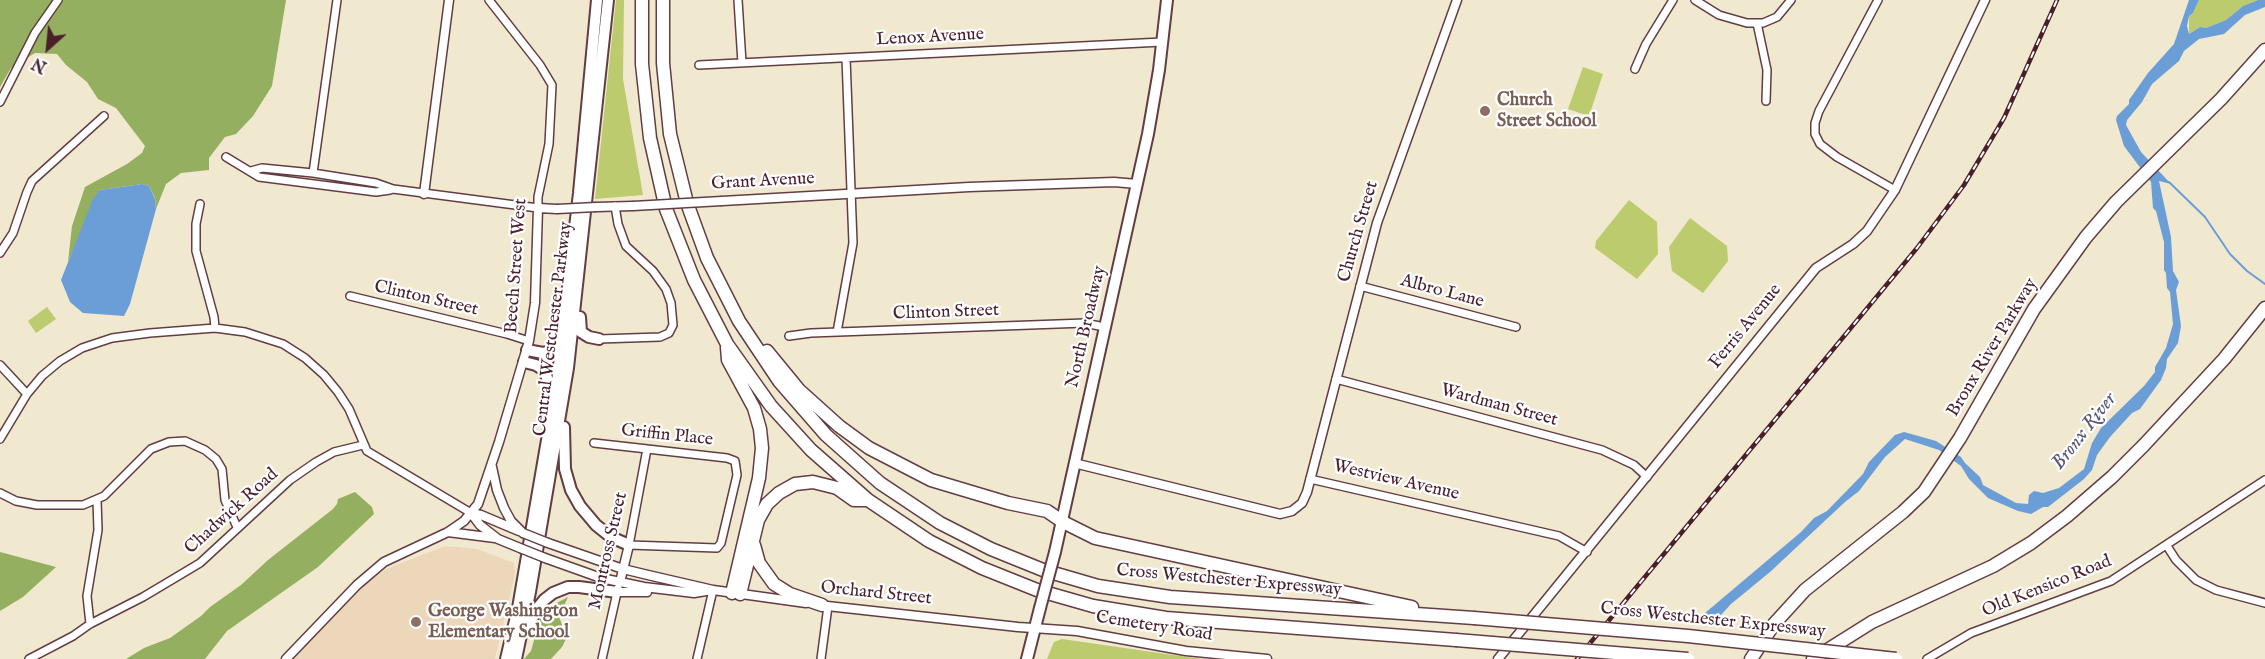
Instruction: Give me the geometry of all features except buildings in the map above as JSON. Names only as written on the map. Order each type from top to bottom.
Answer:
[{"type":"highway","points":[[642,0],[644,94],[659,182],[681,252],[704,302],[727,344],[762,394],[791,429],[828,466],[868,500],[916,533],[975,565],[1037,590],[1094,606],[1175,619],[1688,659]]},
{"type":"highway","name":"Cross Westchester Expressway","points":[[663,0],[664,85],[673,149],[696,231],[726,297],[754,346],[806,414],[874,478],[915,507],[958,533],[997,552],[1064,577],[1140,594],[1469,617],[1678,635],[1896,659]]},
{"type":"highway","name":"Bronx River Parkway","points":[[1751,659],[1774,624],[1805,590],[1909,507],[1937,474],[2042,296],[2096,225],[2226,93],[2265,50]]},
{"type":"highway","points":[[726,297],[798,390],[822,412],[869,448],[931,480],[1008,503],[1047,511],[1095,538],[1389,603],[1469,617]]},
{"type":"highway","points":[[1813,659],[1885,616],[1993,566],[2025,547],[2061,521],[2133,456],[2224,359],[2265,308]]},
{"type":"highway","points":[[727,344],[728,360],[749,396],[756,414],[762,448],[759,478],[736,594]]},
{"type":"highway","points":[[736,594],[756,528],[767,504],[779,493],[795,484],[821,483],[837,488],[854,500],[868,500]]},
{"type":"highway","points":[[756,528],[754,546],[767,578],[782,590],[825,605]]},
{"type":"main road","name":"Central Westchester Parkway","points":[[517,659],[567,378],[597,0]]},
{"type":"main road","name":"Central Westchester Parkway","points":[[506,659],[518,609],[575,267],[608,0]]},
{"type":"main road","name":"North Broadway","points":[[1027,659],[1063,522],[1074,463],[1148,134],[1167,0]]},
{"type":"main road","points":[[575,267],[580,329],[586,336],[599,339]]},
{"type":"main road","points":[[528,345],[543,353],[549,352],[555,345],[575,267]]},
{"type":"main road","points":[[567,378],[578,346],[599,339]]},
{"type":"main road","points":[[524,362],[544,370],[549,382],[549,395],[553,407]]},
{"type":"main road","points":[[560,419],[565,430],[565,469],[580,506],[596,525],[611,537],[629,545]]},
{"type":"main road","points":[[517,659],[533,614],[553,593],[568,587],[618,587]]},
{"type":"street","points":[[0,102],[35,33],[58,0]]},
{"type":"street","points":[[313,173],[338,0]]},
{"type":"street","points":[[424,194],[449,0]]},
{"type":"street","name":"Beech Street West","points":[[471,513],[482,496],[528,345],[535,303],[538,197],[549,144],[552,86],[540,65],[489,0]]},
{"type":"street","points":[[738,0],[742,63]]},
{"type":"street","name":"Church Street","points":[[1310,479],[1384,202],[1457,0]]},
{"type":"street","points":[[1635,69],[1673,0]]},
{"type":"street","points":[[1695,0],[1719,15],[1747,23],[1763,23],[1777,17],[1791,0]]},
{"type":"street","points":[[1878,0],[1819,111],[1815,134],[1820,144],[1837,157],[1895,190]]},
{"type":"street","name":"Ferris Avenue","points":[[1498,659],[1816,268],[1861,237],[1879,215],[1895,190],[1985,0]]},
{"type":"street","points":[[1757,23],[1767,70],[1766,101]]},
{"type":"street","name":"Lenox Avenue","points":[[699,65],[1162,42]]},
{"type":"street","points":[[837,332],[853,243],[846,58]]},
{"type":"street","points":[[0,253],[13,233],[32,181],[104,116]]},
{"type":"street","name":"Grant Avenue","points":[[226,157],[260,177],[376,192],[393,189]]},
{"type":"street","name":"Grant Avenue","points":[[251,171],[262,168],[313,173],[376,183],[393,189],[424,194],[557,209],[1102,182],[1137,184]]},
{"type":"street","points":[[200,204],[196,224],[196,251],[215,328]]},
{"type":"street","points":[[599,339],[660,337],[669,333],[674,325],[671,303],[666,289],[653,271],[626,246],[618,224],[615,206]]},
{"type":"street","name":"Albro Lane","points":[[1360,286],[1516,327]]},
{"type":"street","name":"Clinton Street","points":[[350,296],[528,345]]},
{"type":"street","name":"Clinton Street","points":[[789,336],[837,332],[1085,324],[1104,327]]},
{"type":"street","points":[[0,439],[27,394],[42,375],[60,361],[97,342],[112,338],[215,328],[245,332],[283,344],[305,358],[338,392],[349,409],[363,445],[372,455],[458,503],[471,513],[480,525],[498,538],[601,578],[618,587]]},
{"type":"street","points":[[0,365],[27,394]]},
{"type":"street","name":"Wardman Street","points":[[1336,380],[1602,450],[1634,465],[1647,477]]},
{"type":"street","points":[[0,493],[16,501],[37,505],[83,506],[104,496],[151,449],[169,442],[185,441],[205,450],[216,459],[222,469],[225,500],[237,527]]},
{"type":"street","name":"Griffin Place","points":[[594,443],[728,458],[735,461],[737,475],[721,543],[717,548],[629,545]]},
{"type":"street","name":"Chadwick Road","points":[[29,659],[200,563],[290,480],[334,452],[363,445]]},
{"type":"street","name":"Montross Street","points":[[602,659],[629,545],[647,449]]},
{"type":"street","name":"Westview Avenue","points":[[1074,463],[1280,514],[1292,511],[1302,503],[1310,479],[1559,536],[1587,552]]},
{"type":"street","points":[[492,465],[497,490],[504,508],[523,533]]},
{"type":"street","name":"Old Kensico Road","points":[[1928,659],[1971,633],[2111,581],[2265,480]]},
{"type":"street","points":[[90,624],[87,596],[98,530],[97,500]]},
{"type":"street","points":[[286,659],[357,585],[384,562],[448,532],[471,513]]},
{"type":"street","name":"Orchard Street","points":[[471,513],[623,569],[713,590],[1035,628]]},
{"type":"street","points":[[448,532],[498,538]]},
{"type":"street","points":[[2167,546],[2176,560],[2196,580],[2216,590],[2265,603]]},
{"type":"street","name":"Orchard Street","points":[[618,587],[701,593],[713,590]]},
{"type":"street","points":[[697,659],[713,590]]},
{"type":"street","points":[[821,659],[825,605]]},
{"type":"street","name":"Cemetery Road","points":[[1035,628],[1077,631],[1186,651],[1267,659]]},
{"type":"shaded area","name":"George Washington Elementary School","points":[[445,546],[477,549],[514,563],[515,574],[495,659],[293,659],[360,588],[386,569]]},
{"type":"green space","points":[[0,0],[286,0],[272,86],[253,116],[236,134],[225,137],[209,158],[209,170],[181,173],[166,184],[156,209],[155,198],[149,186],[142,184],[100,190],[68,262],[72,226],[85,187],[127,164],[142,153],[145,146],[116,108],[98,99],[87,82],[66,65],[57,54],[35,53],[11,68],[0,87]]},
{"type":"green space","points":[[616,0],[624,0],[623,79],[643,195],[595,199]]},
{"type":"green space","points":[[2199,0],[2258,0],[2243,6],[2226,20],[2206,28],[2200,27],[2189,34],[2189,16],[2193,13]]},
{"type":"green space","points":[[1583,67],[1603,74],[1589,116],[1568,109]]},
{"type":"green space","points":[[1629,200],[1657,222],[1658,254],[1637,279],[1595,248],[1596,241]]},
{"type":"green space","points":[[1690,218],[1727,246],[1728,261],[1703,293],[1672,271],[1669,247]]},
{"type":"green space","points":[[47,307],[56,319],[36,333],[28,321]]},
{"type":"green space","points":[[355,492],[372,507],[374,514],[318,567],[227,631],[205,659],[126,659],[144,648],[170,638],[201,616],[333,509],[338,499]]},
{"type":"green space","points":[[0,552],[56,567],[23,597],[0,611]]},
{"type":"green space","points":[[568,597],[559,617],[567,637],[562,647],[551,659],[524,659],[531,651],[540,619],[549,607]]},
{"type":"green space","points":[[1062,639],[1203,659],[1047,659],[1054,642]]},
{"type":"water","points":[[2189,0],[2199,0],[2193,13],[2189,16],[2187,26],[2189,34],[2200,27],[2206,28],[2226,20],[2243,6],[2258,0],[2265,0],[2265,7],[2245,15],[2224,34],[2199,39],[2184,51],[2179,61],[2152,84],[2142,102],[2127,120],[2126,125],[2141,152],[2171,184],[2159,181],[2171,237],[2173,271],[2179,282],[2176,290],[2181,326],[2178,343],[2167,359],[2161,380],[2140,409],[2132,413],[2110,437],[2097,455],[2092,470],[2048,507],[2043,507],[2031,514],[1988,498],[1969,479],[1961,466],[1939,450],[1905,439],[1885,457],[1859,491],[1770,572],[1731,604],[1681,659],[1669,659],[1705,613],[1801,532],[1814,518],[1827,511],[1863,474],[1869,462],[1895,435],[1904,432],[1936,441],[1961,457],[1980,477],[1983,485],[2016,503],[2028,504],[2029,495],[2034,491],[2043,493],[2059,488],[2084,469],[2092,443],[2101,428],[2155,372],[2155,367],[2166,348],[2173,324],[2170,292],[2167,288],[2164,270],[2164,242],[2156,211],[2153,208],[2151,182],[2124,146],[2116,120],[2148,73],[2174,44]]},
{"type":"water","points":[[142,184],[149,186],[155,199],[156,209],[130,304],[124,316],[83,313],[70,302],[61,280],[93,199],[100,190]]},
{"type":"pier","points":[[1693,624],[1715,626],[1685,659],[1666,657]]},
{"type":"waterway","points":[[2169,182],[2205,217],[2230,254],[2247,271],[2265,284]]},
{"type":"railway","points":[[1577,659],[1917,248],[1964,185],[2004,118],[2057,0]]},
{"type":"place","name":"Church Street School","points":[[1485,111]]},
{"type":"place","name":"George Washington Elementary School","points":[[416,622]]},
{"type":"water label","name":"Bronx River","points":[[2085,432]]}]
